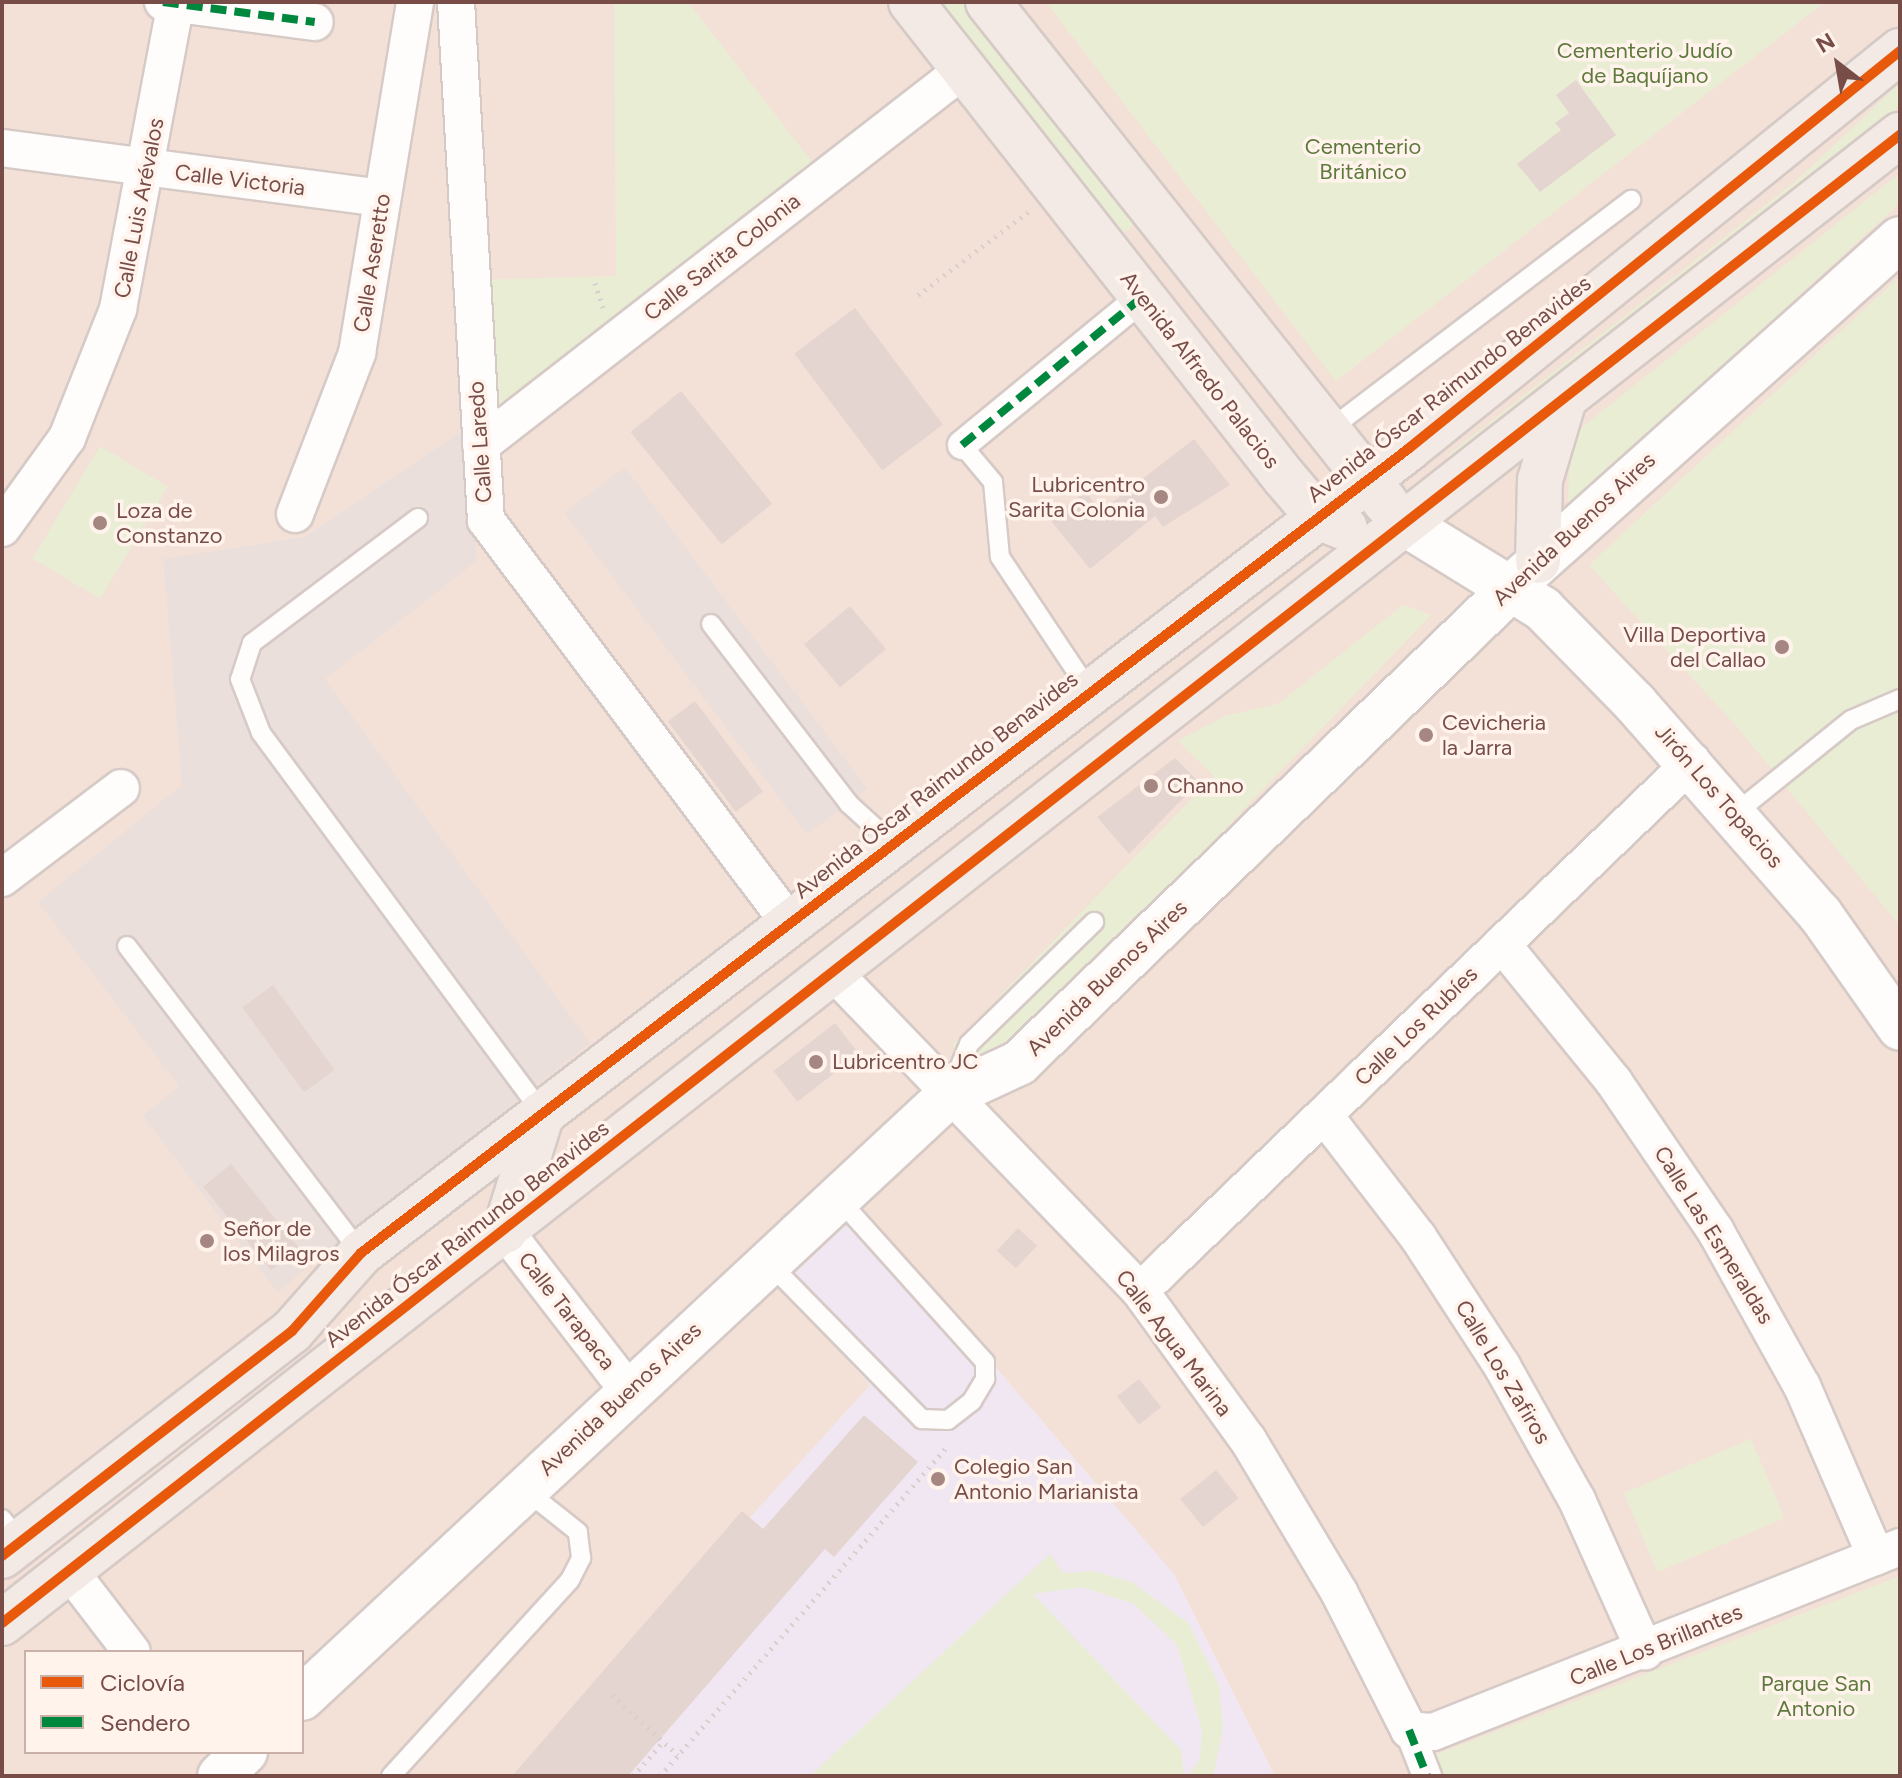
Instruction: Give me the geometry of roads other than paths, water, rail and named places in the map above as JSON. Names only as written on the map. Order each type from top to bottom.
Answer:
[{"type":"main road","name":"Avenida Alfredo Palacios","points":[[911,2],[1318,517],[1395,534],[1525,574]]},
{"type":"main road","name":"Avenida Alfredo Palacios","points":[[988,2],[1178,240],[1364,481],[1395,534]]},
{"type":"main road","name":"Avenida Óscar Raimundo Benavides","points":[[8,1539],[292,1331],[361,1253],[1318,517],[1788,148],[1900,51]]},
{"type":"main road","name":"Avenida Óscar Raimundo Benavides","points":[[2,1623],[835,974],[1900,135]]},
{"type":"main road","name":"Avenida Buenos Aires","points":[[304,1696],[628,1390],[948,1096],[1019,1063],[1525,574],[1900,239]]},
{"type":"main road","points":[[1135,288],[1178,240]]},
{"type":"main road","points":[[1525,574],[1540,480],[1563,403]]},
{"type":"main road","name":"Jirón Los Topacios","points":[[1525,574],[1543,609],[1737,812],[1900,1028]]},
{"type":"main road","points":[[505,1231],[551,1107],[601,1156]]},
{"type":"street","name":"Calle Aseretto","points":[[295,514],[357,353],[415,2]]},
{"type":"street","name":"Calle Laredo","points":[[456,2],[481,445],[490,529],[790,924]]},
{"type":"street","points":[[172,3],[315,22]]},
{"type":"street","name":"Calle Luis Arévalos","points":[[2,528],[67,438],[88,392],[126,282],[148,169],[172,3]]},
{"type":"street","name":"Calle Sarita Colonia","points":[[481,445],[963,70]]},
{"type":"street","name":"Calle Victoria","points":[[2,148],[382,198]]},
{"type":"street","points":[[962,445],[1135,288]]},
{"type":"street","name":"Calle Los Rubíes","points":[[1140,1291],[1692,762]]},
{"type":"street","points":[[2,878],[121,788]]},
{"type":"street","name":"Calle Las Esmeraldas","points":[[1502,944],[1614,1082],[1715,1230],[1802,1386],[1888,1552]]},
{"type":"street","name":"Calle Agua Marina","points":[[835,974],[948,1096],[1140,1291],[1248,1440],[1339,1592],[1409,1730]]},
{"type":"street","name":"Calle Los Zafiros","points":[[1324,1115],[1418,1237],[1502,1366],[1577,1500],[1645,1651]]},
{"type":"street","name":"Calle Tarapaca","points":[[505,1231],[628,1390]]},
{"type":"street","name":"Calle Los Brillantes","points":[[1409,1730],[1433,1732],[1645,1651],[1888,1552]]},
{"type":"street","points":[[69,1570],[130,1650]]},
{"type":"street","points":[[1409,1730],[1427,1776]]},
{"type":"lane","points":[[1326,432],[1631,200]]},
{"type":"lane","points":[[962,445],[993,482],[1000,557],[1090,692]]},
{"type":"lane","points":[[418,518],[252,643],[240,679],[261,733],[551,1107]]},
{"type":"lane","points":[[711,624],[849,804],[894,845]]},
{"type":"lane","points":[[1737,812],[1851,720],[1900,699]]},
{"type":"lane","points":[[948,1096],[969,1044],[1094,922]]},
{"type":"lane","points":[[127,946],[361,1253]]},
{"type":"lane","points":[[768,1262],[922,1419],[936,1423],[960,1412],[985,1379],[985,1362],[837,1197]]},
{"type":"lane","points":[[391,1776],[570,1580],[581,1558],[578,1532],[523,1489]]},
{"type":"place","name":"Lubricentro Sarita Colonia","points":[[1161,497]]},
{"type":"place","name":"Loza de Constanzo","points":[[100,523]]},
{"type":"place","name":"Villa Deportiva del Callao","points":[[1782,647]]},
{"type":"place","name":"Cevicheria la Jarra","points":[[1426,735]]},
{"type":"place","name":"Channo","points":[[1151,786]]},
{"type":"place","name":"Lubricentro JC","points":[[816,1062]]},
{"type":"place","name":"Señor de los Milagros","points":[[207,1241]]},
{"type":"place","name":"Colegio San Antonio Marianista","points":[[938,1479]]},
{"type":"park label","name":"Cementerio Judío de Baquíjano","points":[[1645,62]]},
{"type":"park label","name":"Cementerio Británico","points":[[1363,158]]},
{"type":"park label","name":"Parque San Antonio","points":[[1816,1696]]}]
